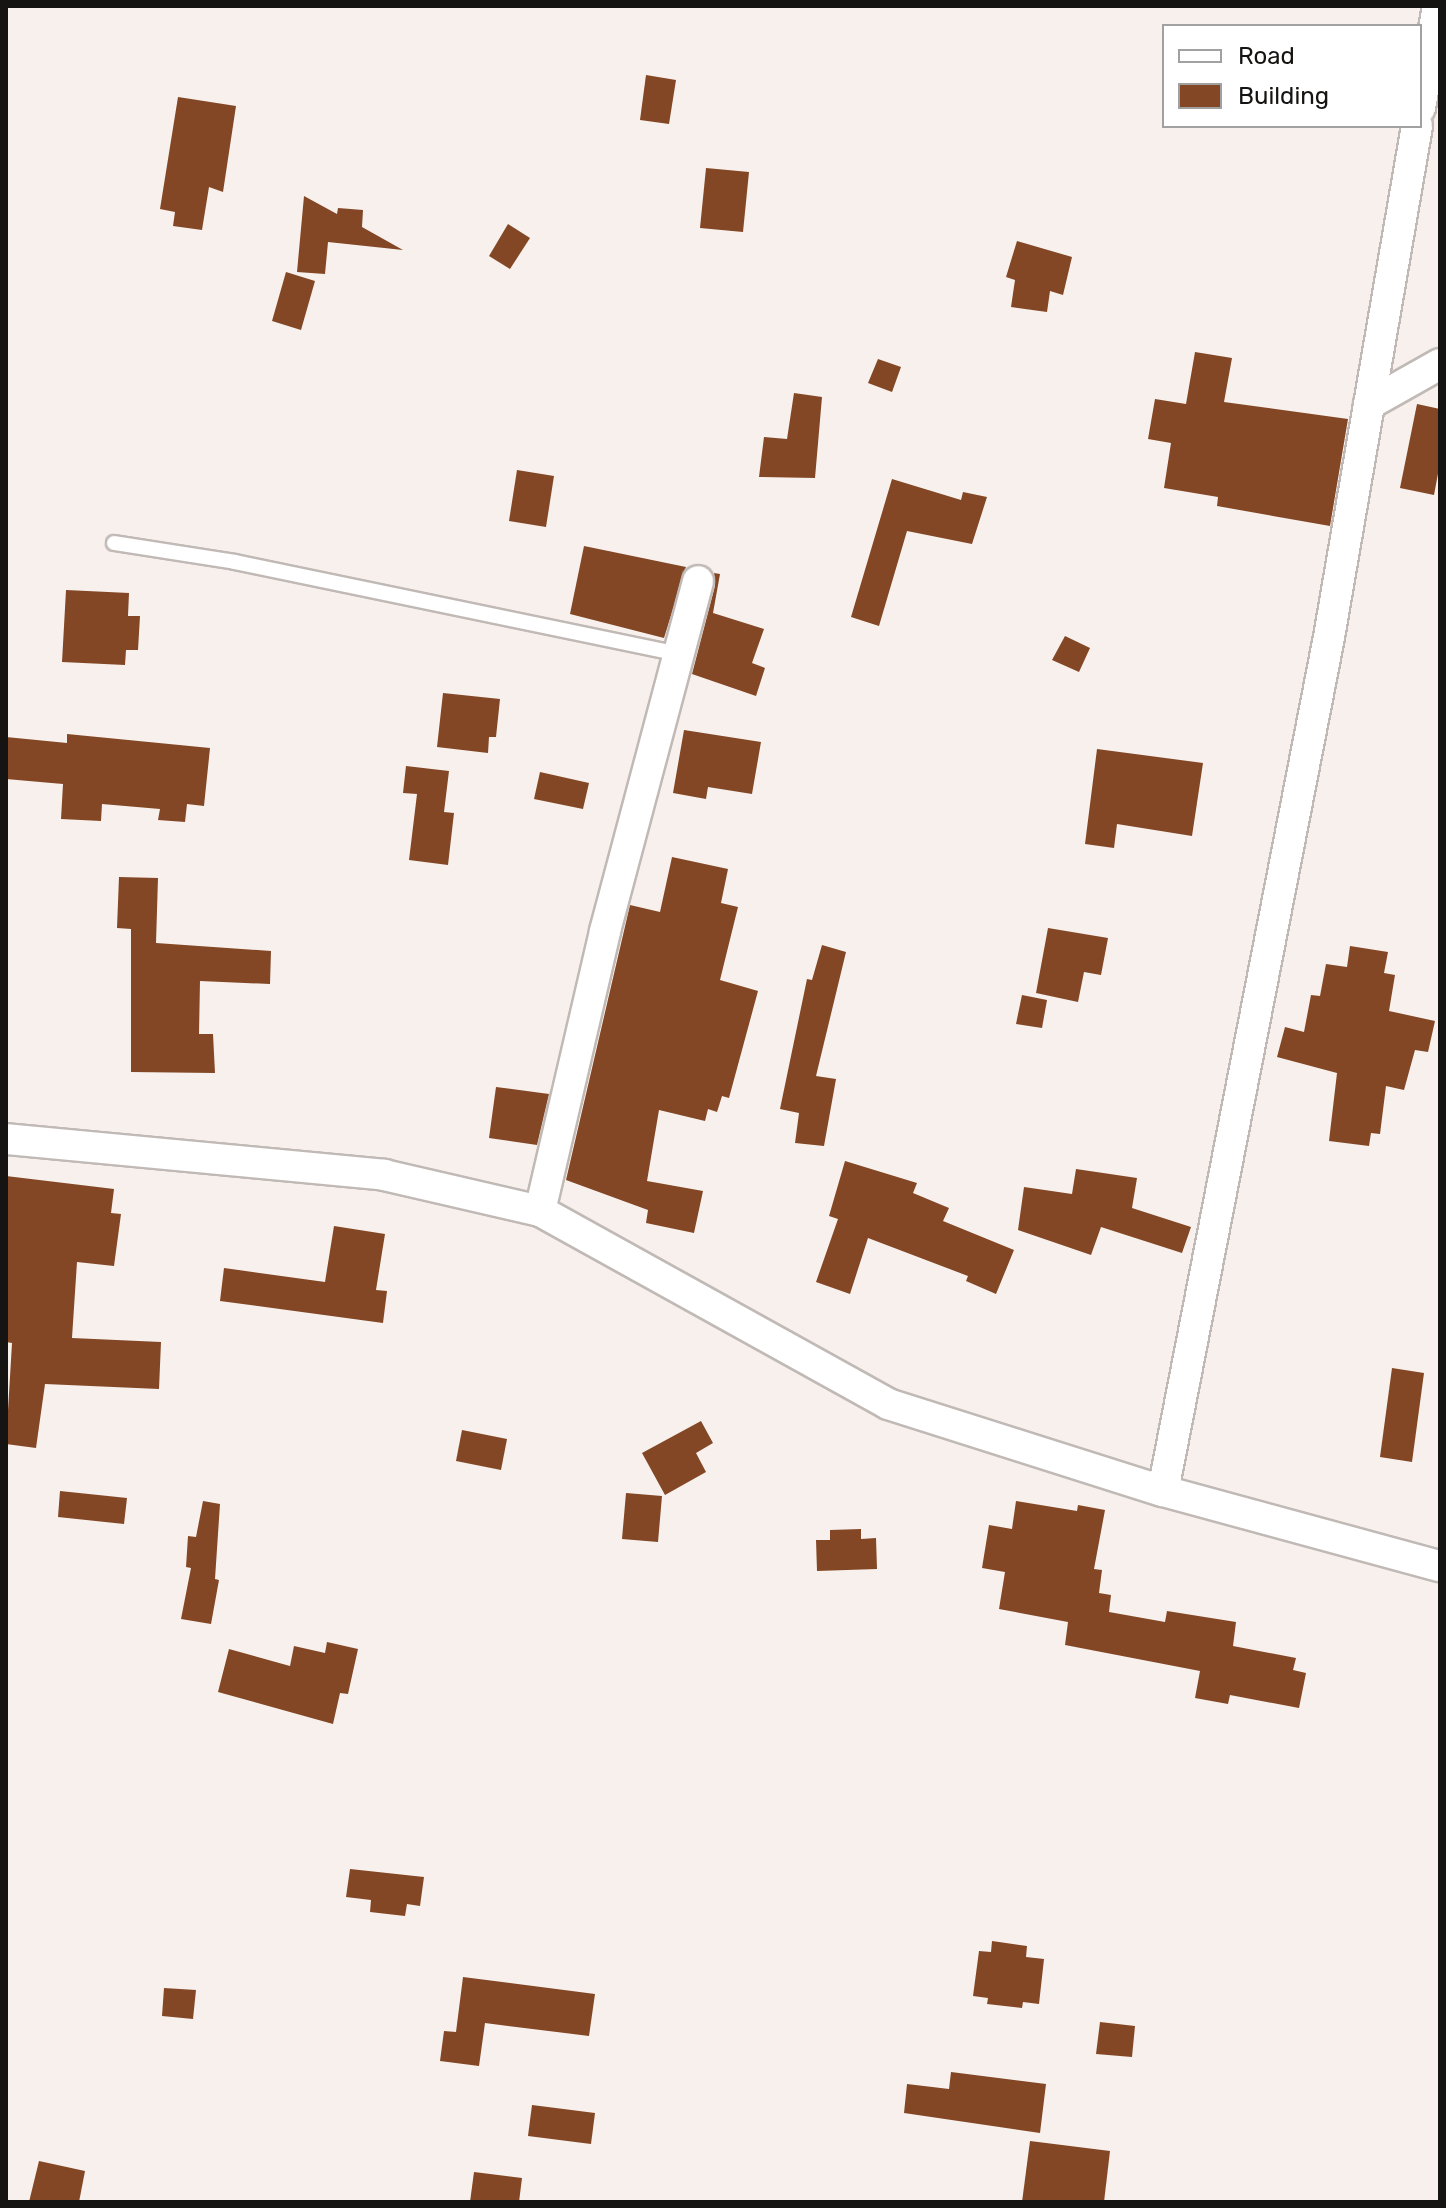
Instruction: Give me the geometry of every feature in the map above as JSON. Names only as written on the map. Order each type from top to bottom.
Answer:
[{"type":"street","points":[[1422,97],[1438,6]]},
{"type":"street","points":[[1163,1491],[1259,1008],[1417,128]]},
{"type":"street","points":[[1369,404],[1440,364]]},
{"type":"street","points":[[540,1211],[605,931],[698,581]]},
{"type":"street","points":[[6,1139],[384,1175],[540,1211],[888,1404],[1163,1491],[1440,1566]]},
{"type":"lane","points":[[114,543],[235,562],[678,654]]},
{"type":"building","points":[[646,75],[676,80],[669,124],[640,120]]},
{"type":"building","points":[[178,97],[236,106],[223,192],[209,187],[202,230],[173,226],[175,212],[160,209]]},
{"type":"building","points":[[706,168],[749,172],[743,232],[700,228]]},
{"type":"building","points":[[304,196],[337,214],[338,208],[363,210],[362,227],[403,250],[328,242],[325,274],[297,272]]},
{"type":"building","points":[[508,224],[530,238],[510,269],[489,256]]},
{"type":"building","points":[[1017,241],[1072,257],[1063,295],[1050,291],[1047,312],[1011,307],[1015,280],[1006,277]]},
{"type":"building","points":[[286,272],[315,281],[301,330],[272,321]]},
{"type":"building","points":[[1195,352],[1232,358],[1224,402],[1348,419],[1330,526],[1217,506],[1218,497],[1164,488],[1171,443],[1148,439],[1155,399],[1186,404]]},
{"type":"building","points":[[878,359],[901,367],[892,392],[868,383]]},
{"type":"building","points":[[794,393],[822,397],[815,478],[759,477],[764,437],[787,439]]},
{"type":"building","points":[[1417,404],[1440,409],[1440,463],[1434,495],[1400,488]]},
{"type":"building","points":[[517,470],[554,476],[546,527],[509,521]]},
{"type":"building","points":[[892,479],[961,500],[963,492],[987,497],[972,544],[907,531],[879,626],[851,617]]},
{"type":"building","points":[[584,546],[686,567],[664,638],[570,614]]},
{"type":"building","points":[[714,573],[720,574],[713,613],[764,629],[752,663],[765,668],[756,696],[692,674],[715,586]]},
{"type":"building","points":[[66,590],[129,593],[128,616],[140,616],[138,650],[126,650],[125,665],[62,662]]},
{"type":"building","points":[[1065,636],[1090,648],[1079,672],[1052,660]]},
{"type":"building","points":[[443,693],[500,699],[496,737],[489,737],[488,753],[437,747]]},
{"type":"building","points":[[684,730],[761,742],[752,794],[708,787],[706,799],[673,793]]},
{"type":"building","points":[[67,734],[210,748],[204,806],[187,804],[185,822],[158,820],[160,809],[102,804],[101,821],[61,819],[63,784],[6,779],[6,737],[67,743]]},
{"type":"building","points":[[1097,749],[1203,763],[1192,836],[1117,824],[1114,848],[1085,844]]},
{"type":"building","points":[[406,766],[449,771],[444,812],[454,813],[448,865],[409,860],[417,794],[403,793]]},
{"type":"building","points":[[540,772],[589,783],[583,809],[534,799]]},
{"type":"building","points":[[672,857],[728,869],[721,903],[738,907],[720,980],[758,991],[729,1098],[722,1096],[717,1112],[708,1109],[705,1121],[659,1110],[647,1181],[703,1191],[694,1233],[646,1223],[648,1210],[566,1180],[630,905],[660,912]]},
{"type":"building","points":[[119,877],[158,878],[156,943],[271,951],[270,984],[200,981],[199,1034],[213,1034],[215,1073],[131,1072],[131,929],[117,928]]},
{"type":"building","points":[[1048,928],[1108,938],[1101,975],[1084,972],[1078,1002],[1036,993]]},
{"type":"building","points":[[822,945],[846,952],[816,1076],[836,1079],[824,1146],[795,1143],[799,1113],[780,1109],[807,979],[812,980]]},
{"type":"building","points":[[1350,946],[1388,952],[1384,973],[1395,975],[1389,1011],[1435,1021],[1428,1052],[1415,1050],[1404,1090],[1386,1086],[1380,1134],[1371,1133],[1369,1146],[1329,1141],[1337,1073],[1277,1057],[1285,1027],[1304,1032],[1311,995],[1320,996],[1326,964],[1347,967]]},
{"type":"building","points":[[1022,995],[1047,1000],[1042,1028],[1016,1024]]},
{"type":"building","points":[[496,1087],[549,1094],[537,1145],[489,1138]]},
{"type":"building","points":[[845,1161],[917,1183],[913,1193],[949,1208],[943,1221],[1014,1250],[996,1294],[966,1281],[968,1276],[868,1238],[850,1294],[816,1282],[838,1219],[829,1216]]},
{"type":"building","points":[[1076,1169],[1137,1178],[1132,1208],[1191,1227],[1182,1253],[1101,1227],[1091,1255],[1018,1230],[1024,1187],[1072,1194]]},
{"type":"building","points":[[6,1176],[114,1189],[111,1213],[121,1214],[114,1266],[77,1262],[72,1338],[161,1342],[159,1389],[45,1384],[36,1448],[6,1444],[12,1343],[6,1342]]},
{"type":"building","points":[[334,1226],[385,1234],[376,1290],[387,1291],[383,1323],[220,1301],[224,1268],[325,1282]]},
{"type":"building","points":[[1392,1368],[1424,1373],[1412,1462],[1380,1457]]},
{"type":"building","points":[[701,1421],[713,1443],[696,1453],[706,1472],[665,1495],[642,1453]]},
{"type":"building","points":[[462,1430],[507,1439],[501,1470],[456,1461]]},
{"type":"building","points":[[60,1491],[127,1498],[124,1524],[58,1517]]},
{"type":"building","points":[[626,1493],[662,1496],[658,1542],[622,1539]]},
{"type":"building","points":[[203,1501],[220,1504],[215,1579],[219,1580],[211,1624],[181,1619],[191,1568],[186,1567],[188,1536],[196,1537]]},
{"type":"building","points":[[1016,1501],[1077,1511],[1078,1505],[1105,1510],[1094,1569],[1102,1570],[1099,1593],[1111,1595],[1109,1612],[1165,1622],[1167,1611],[1236,1622],[1233,1646],[1296,1658],[1293,1670],[1306,1673],[1299,1708],[1230,1695],[1228,1704],[1195,1698],[1200,1671],[1065,1645],[1068,1622],[999,1609],[1005,1572],[982,1568],[989,1525],[1012,1529]]},
{"type":"building","points":[[861,1529],[861,1539],[876,1538],[877,1569],[817,1571],[816,1540],[830,1540],[830,1530]]},
{"type":"building","points":[[327,1642],[358,1649],[348,1694],[340,1693],[333,1724],[218,1692],[229,1649],[290,1666],[294,1646],[325,1653]]},
{"type":"building","points":[[350,1869],[424,1877],[420,1906],[407,1904],[405,1916],[370,1912],[371,1900],[346,1897]]},
{"type":"building","points":[[992,1941],[1027,1946],[1026,1957],[1044,1959],[1039,2004],[1023,2002],[1022,2008],[987,2004],[988,1998],[973,1996],[979,1951],[991,1952]]},
{"type":"building","points":[[463,1977],[595,1994],[589,2036],[485,2023],[479,2066],[440,2061],[444,2031],[456,2032]]},
{"type":"building","points":[[164,1988],[196,1990],[193,2019],[162,2016]]},
{"type":"building","points":[[1100,2022],[1135,2026],[1132,2057],[1096,2054]]},
{"type":"building","points":[[951,2072],[1046,2084],[1040,2133],[904,2113],[907,2084],[949,2089]]},
{"type":"building","points":[[532,2105],[595,2113],[591,2144],[528,2136]]},
{"type":"building","points":[[1030,2141],[1110,2151],[1104,2202],[1022,2202]]},
{"type":"building","points":[[39,2161],[85,2171],[79,2202],[29,2202]]},
{"type":"building","points":[[474,2172],[522,2178],[519,2202],[470,2202]]}]
